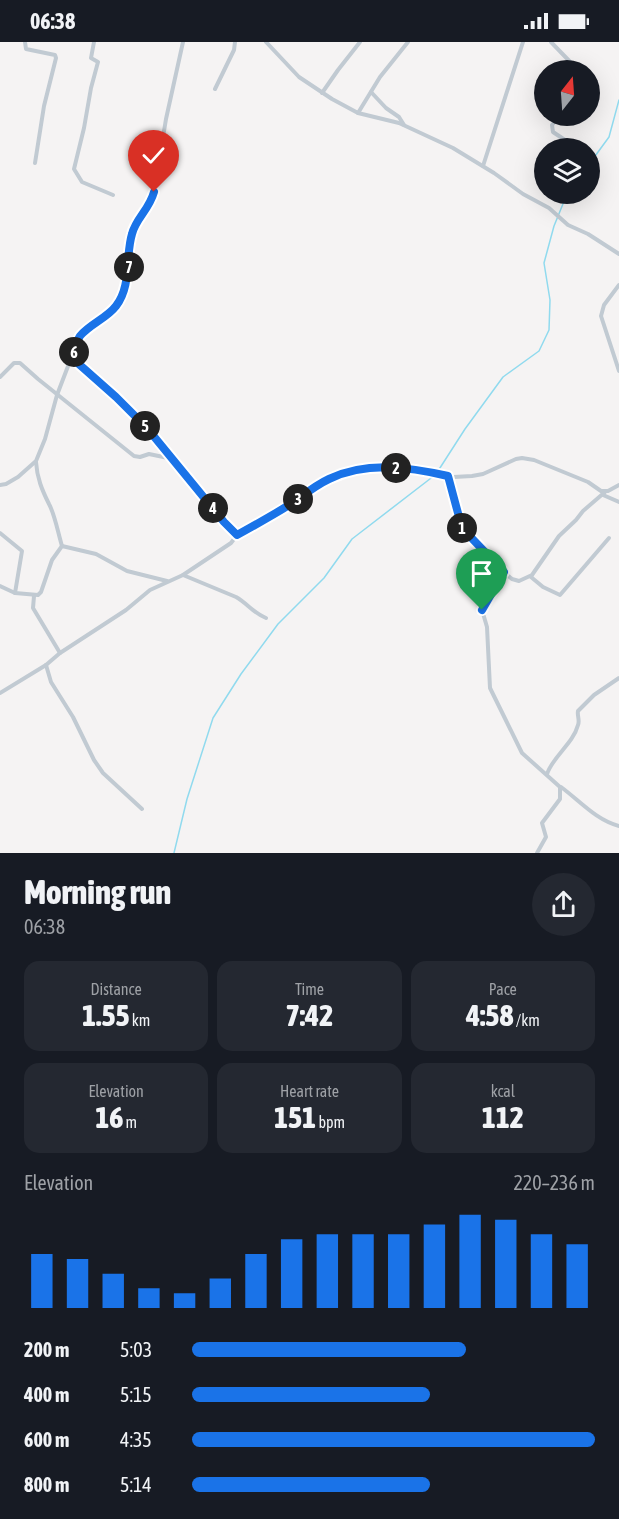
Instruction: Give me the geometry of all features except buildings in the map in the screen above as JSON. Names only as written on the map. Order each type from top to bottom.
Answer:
[{"type":"street","points":[[25,42],[26,48],[49,53],[55,55],[56,58],[44,106],[35,163]]},
{"type":"street","points":[[94,42],[91,58],[98,62],[74,169],[82,182],[112,195]]},
{"type":"street","points":[[1,487],[18,477],[36,461],[45,439],[57,395],[80,336],[115,308],[121,297],[129,267],[131,235],[151,205],[166,119],[183,42]]},
{"type":"street","points":[[215,88],[234,50],[235,42]]},
{"type":"street","points":[[266,42],[300,77],[322,93],[358,113],[404,125],[453,148],[559,215],[568,225],[588,234],[619,254]]},
{"type":"street","points":[[322,93],[360,42]]},
{"type":"street","points":[[358,113],[393,59],[408,42]]},
{"type":"street","points":[[483,166],[523,42]]},
{"type":"street","points":[[551,42],[568,60]]},
{"type":"street","points":[[371,92],[386,108],[399,117],[404,125]]},
{"type":"street","points":[[552,126],[553,132],[562,138]]},
{"type":"street","points":[[619,285],[604,305],[601,316],[619,371]]},
{"type":"street","points":[[72,358],[116,397],[174,459],[237,535]]},
{"type":"street","points":[[0,377],[14,363],[20,363],[134,456],[149,454],[174,459]]},
{"type":"street","points":[[0,693],[46,665],[150,590],[183,575],[231,543],[237,535],[276,513],[316,486],[343,474],[377,467],[423,470],[463,477],[483,474],[516,459],[528,458],[588,482],[619,502]]},
{"type":"street","points":[[36,461],[37,473],[62,546]]},
{"type":"street","points":[[448,476],[462,528],[504,572],[512,579],[519,580],[531,577],[563,531],[604,493],[619,485]]},
{"type":"street","points":[[0,533],[22,551],[15,593]]},
{"type":"street","points":[[531,577],[543,587],[560,595],[609,538]]},
{"type":"street","points":[[0,586],[15,593],[34,596],[41,592],[52,560],[58,548],[62,546],[96,554],[127,571],[168,581]]},
{"type":"street","points":[[504,572],[482,610],[487,627],[488,681],[492,693],[507,720],[516,744],[531,762],[577,798],[595,816],[619,826]]},
{"type":"street","points":[[183,575],[244,601],[250,609],[266,618]]},
{"type":"street","points":[[34,596],[33,608],[60,653]]},
{"type":"street","points":[[46,665],[51,682],[74,717],[94,760],[103,773],[142,809]]},
{"type":"street","points":[[547,774],[577,729],[578,711],[594,695],[619,678]]},
{"type":"street","points":[[537,853],[546,837],[542,823],[560,799],[561,787]]},
{"type":"waterway","points":[[600,149],[609,137],[619,100]]},
{"type":"waterway","points":[[438,471],[503,377],[539,351],[549,330],[550,300],[544,263],[563,204]]},
{"type":"waterway","points":[[174,853],[187,799],[213,718],[241,674],[278,624],[324,578],[352,539],[435,475]]},
{"type":"route","points":[[154,192],[151,205],[131,235],[129,267],[121,297],[115,308],[80,336],[72,358],[103,384],[147,428],[237,535],[276,513],[316,486],[343,474],[377,467],[423,470],[448,476],[460,525],[504,572],[492,589],[482,610]]}]
